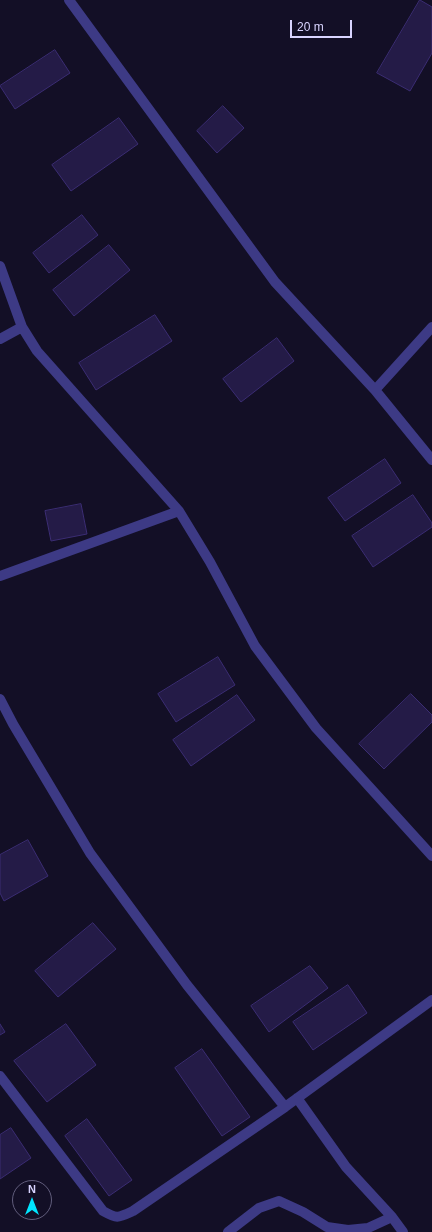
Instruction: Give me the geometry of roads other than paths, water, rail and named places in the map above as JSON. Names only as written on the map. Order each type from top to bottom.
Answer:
[{"type":"street","points":[[68,0],[275,282],[375,390],[432,460]]},
{"type":"street","points":[[0,266],[22,327],[37,351],[179,511],[210,562],[255,646],[316,728],[432,856]]},
{"type":"street","points":[[0,340],[22,327]]},
{"type":"street","points":[[375,390],[432,327]]},
{"type":"street","points":[[0,576],[179,511]]},
{"type":"street","points":[[0,699],[13,724],[90,853],[187,985],[285,1107]]},
{"type":"street","points":[[0,1076],[102,1211],[114,1217],[123,1216],[133,1211],[298,1098],[432,1000]]},
{"type":"street","points":[[298,1098],[346,1167],[392,1217],[403,1232]]},
{"type":"street","points":[[228,1232],[259,1208],[279,1201],[303,1212],[327,1227],[348,1230],[368,1228],[392,1217]]}]
